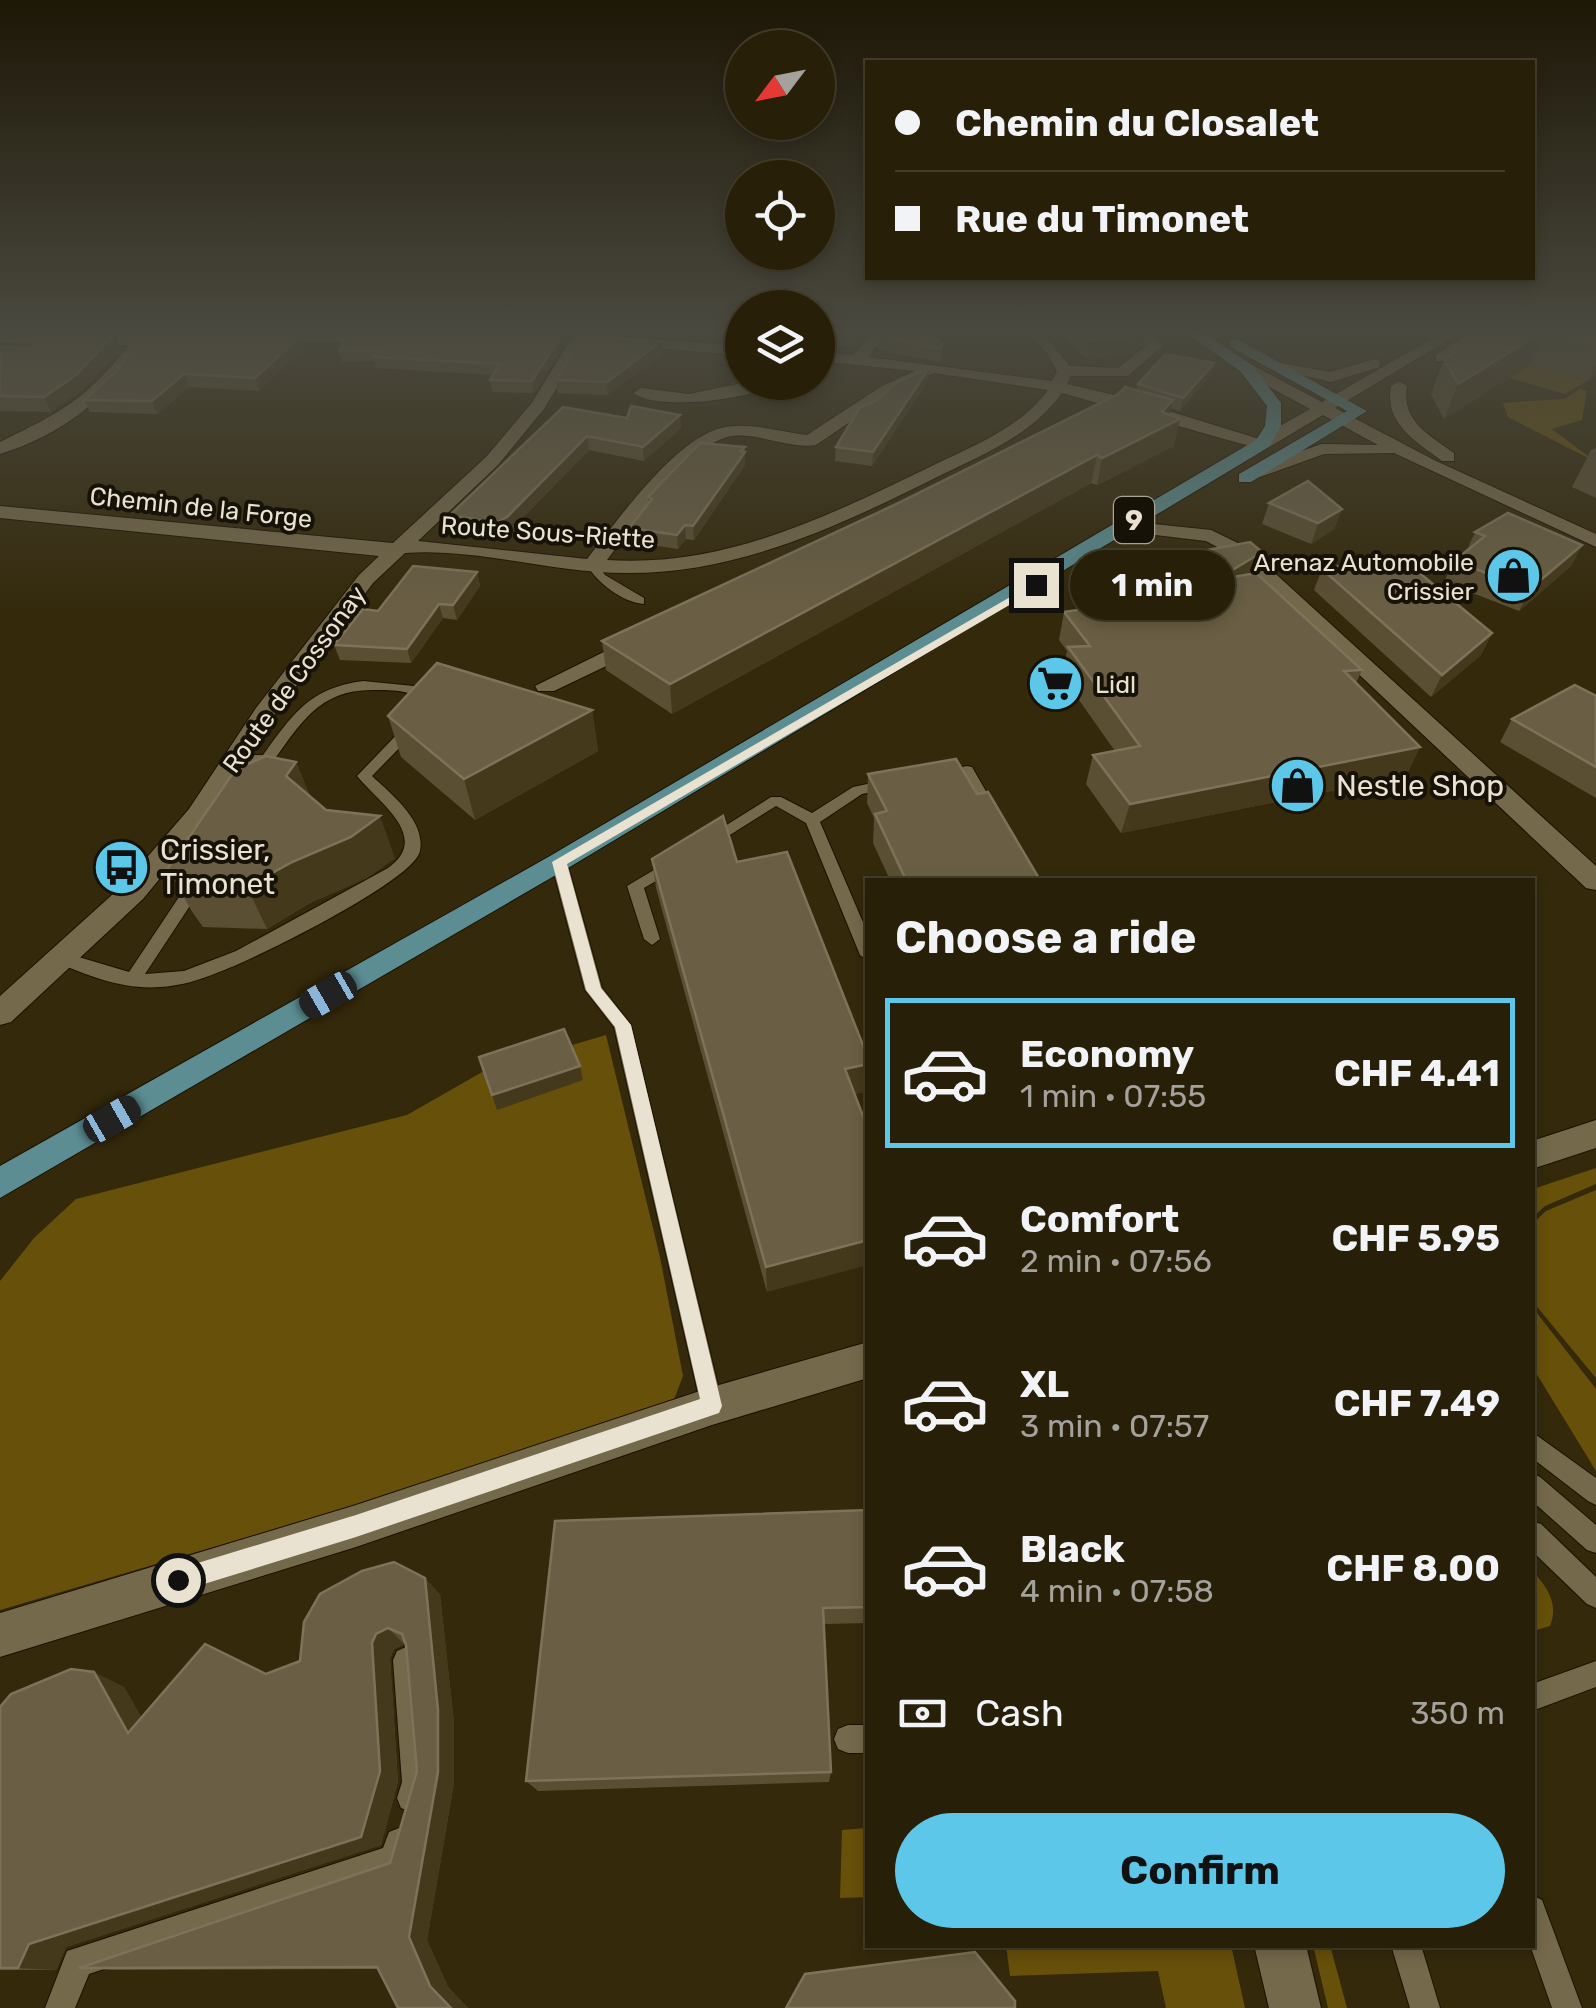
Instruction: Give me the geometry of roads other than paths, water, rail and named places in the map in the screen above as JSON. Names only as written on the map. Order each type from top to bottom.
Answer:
[{"type":"main road","points":[[1263,443],[1272,425]]},
{"type":"main road","name":"9","points":[[1006,599],[1154,530],[1254,473],[1321,425]]},
{"type":"main road","name":"9","points":[[0,1183],[559,862],[1263,443]]},
{"type":"street","points":[[0,449],[49,425]]},
{"type":"street","name":"Route de Cossonay","points":[[0,1014],[134,892],[198,815],[234,759],[366,580],[492,461],[522,425]]},
{"type":"street","points":[[593,565],[649,496],[714,436],[736,432],[810,442],[835,425]]},
{"type":"street","name":"Route Sous-Riette","points":[[398,550],[420,546],[646,568],[692,564],[766,548],[851,512],[975,452],[1010,425]]},
{"type":"street","points":[[1188,425],[1229,438],[1263,443],[1306,425]]},
{"type":"street","points":[[1370,425],[1596,541]]},
{"type":"street","points":[[1407,425],[1440,461]]},
{"type":"street","points":[[1254,473],[1332,447],[1387,450],[1440,461],[1596,524]]},
{"type":"street","points":[[975,452],[995,460]]},
{"type":"street","name":"Chemin de la Forge","points":[[0,512],[398,550]]},
{"type":"street","points":[[851,512],[872,522]]},
{"type":"street","points":[[1154,530],[1211,536],[1239,551],[1596,881]]},
{"type":"street","points":[[692,564],[716,579]]},
{"type":"street","points":[[546,686],[652,636]]},
{"type":"street","points":[[1535,1155],[1596,1134]]},
{"type":"street","points":[[0,1635],[356,1526],[712,1406],[865,1361]]},
{"type":"street","points":[[1281,1948],[1295,2008]]},
{"type":"lane","points":[[593,565],[600,577],[640,601]]},
{"type":"lane","points":[[62,958],[103,975],[160,981],[204,972],[384,879],[410,858],[414,840],[405,820],[364,776],[425,714],[431,701],[416,689],[378,685],[351,685],[323,693],[306,707],[267,760],[270,780]]},
{"type":"lane","points":[[234,759],[267,760]]},
{"type":"lane","points":[[930,777],[967,770],[1003,833]]},
{"type":"lane","points":[[812,820],[858,790],[912,780]]},
{"type":"lane","points":[[698,848],[776,800],[812,820],[865,948]]},
{"type":"lane","points":[[652,939],[635,886],[682,858]]},
{"type":"lane","points":[[559,862],[594,990],[622,1025],[712,1406]]},
{"type":"lane","points":[[134,978],[207,867]]},
{"type":"lane","points":[[1535,1445],[1596,1493]]},
{"type":"lane","points":[[1535,1487],[1596,1540]]},
{"type":"lane","points":[[1535,1536],[1596,1595]]},
{"type":"lane","points":[[60,2008],[78,1962],[395,1859],[416,1782],[406,1660]]},
{"type":"lane","points":[[1535,1697],[1596,1674]]},
{"type":"lane","points":[[1535,1918],[1568,2008]]},
{"type":"lane","points":[[1407,1948],[1425,2008]]},
{"type":"place","name":"Arenaz Automobile Crissier","points":[[1513,576]]},
{"type":"place","name":"Lidl","points":[[1056,684]]},
{"type":"place","name":"Nestle Shop","points":[[1297,786]]},
{"type":"place","name":"Crissier, Timonet","points":[[121,867]]}]
